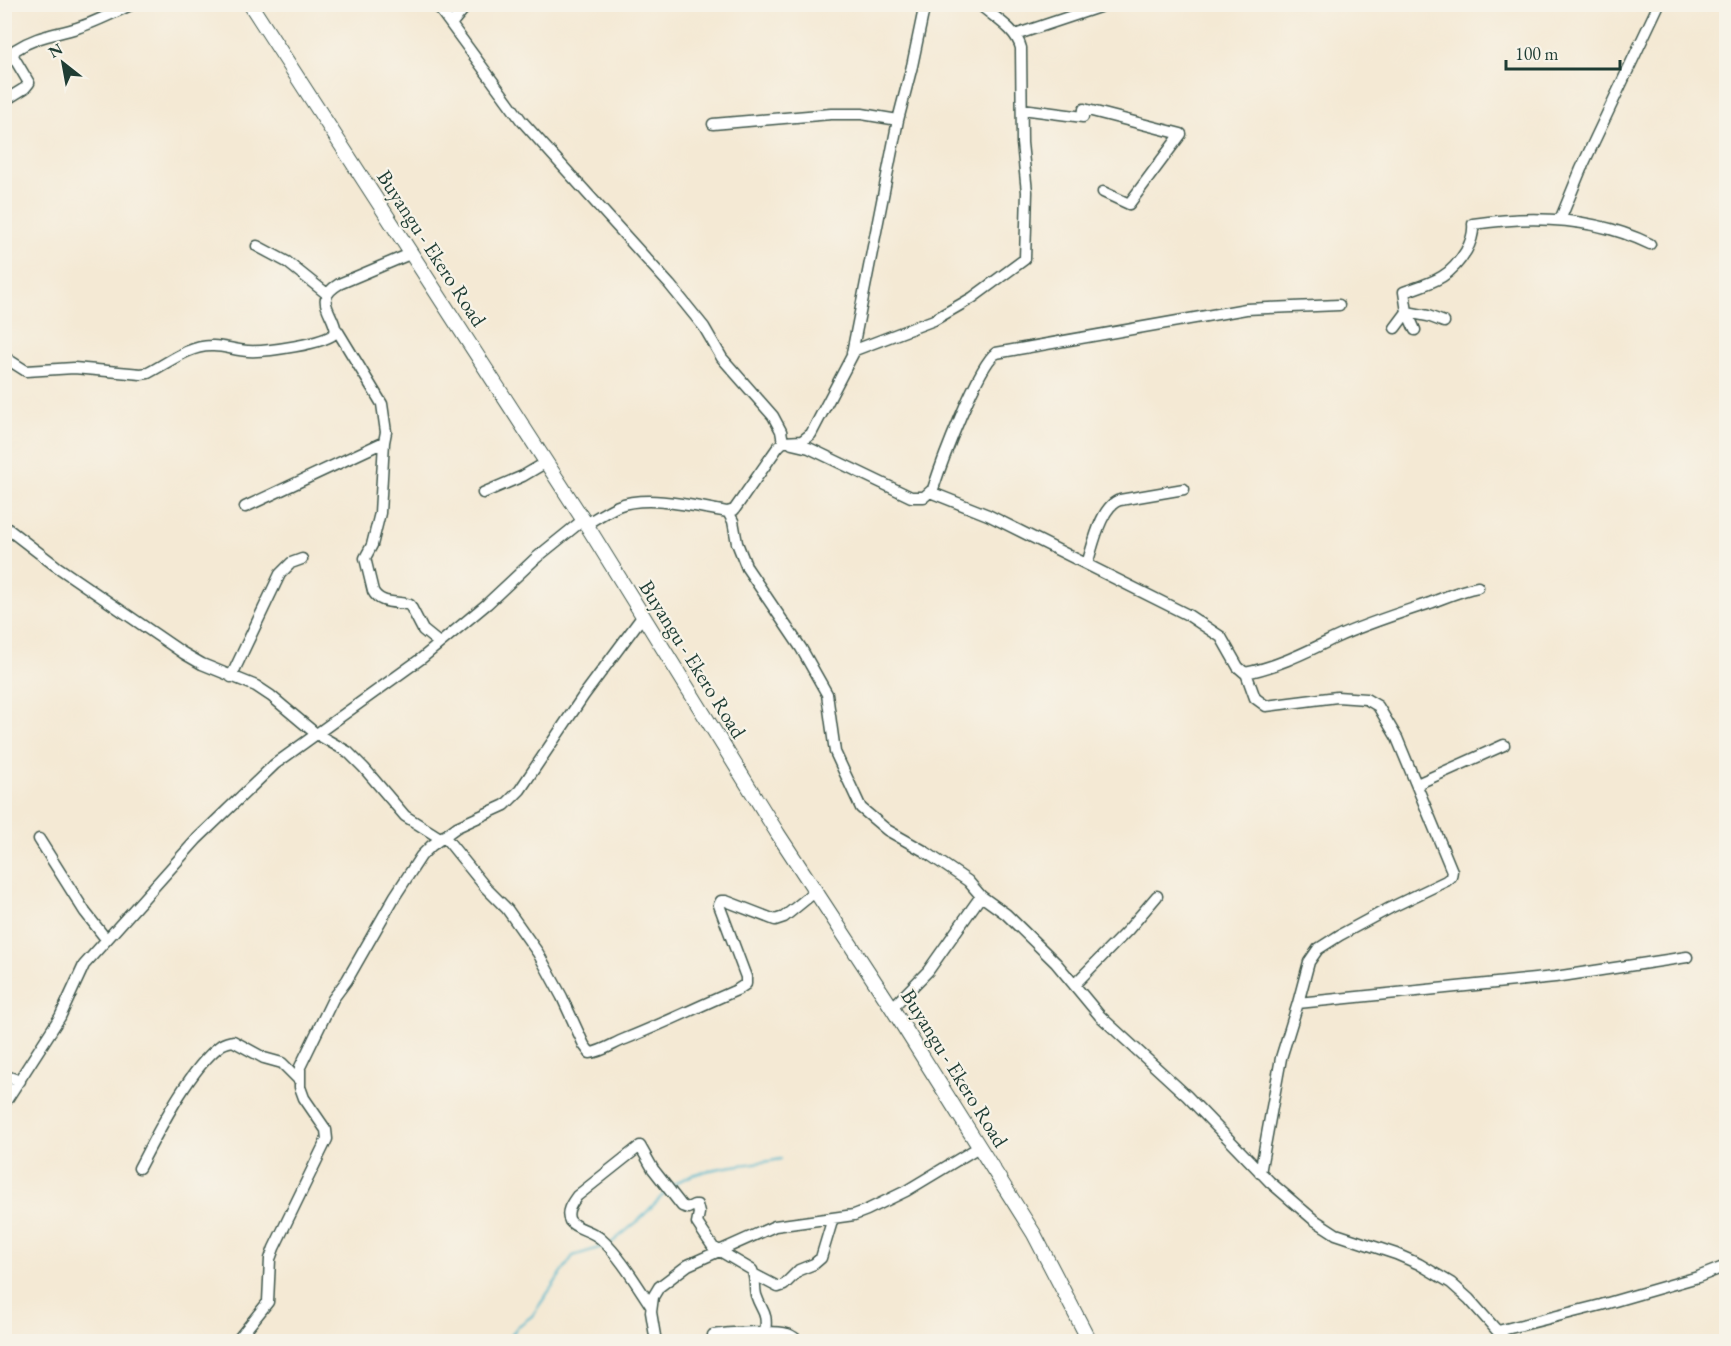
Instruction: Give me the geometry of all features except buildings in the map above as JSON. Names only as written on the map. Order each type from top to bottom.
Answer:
[{"type":"main road","name":"Buyangu - Ekero Road","points":[[250,4],[584,522],[1034,1234],[1090,1341]]},
{"type":"street","points":[[4,101],[25,88],[28,83],[13,56],[15,50],[43,36],[80,27],[133,4]]},
{"type":"street","points":[[436,4],[521,120],[670,285],[704,327],[722,358],[773,416],[781,431],[783,442]]},
{"type":"street","points":[[451,24],[468,4]]},
{"type":"street","points":[[4,1104],[60,1017],[84,965],[197,839],[275,764],[422,658],[584,522],[632,502],[664,503],[728,512],[737,508],[767,460],[783,442],[799,442],[808,438],[852,353],[898,120],[925,4]]},
{"type":"street","points":[[852,353],[934,320],[972,298],[1025,259],[1027,192],[1022,143],[1021,48],[1015,35],[979,4]]},
{"type":"street","points":[[1560,220],[1581,169],[1659,4]]},
{"type":"street","points":[[1015,35],[1102,6]]},
{"type":"street","points":[[1022,109],[1083,117],[1084,109],[1182,134],[1129,204],[1103,192]]},
{"type":"street","points":[[713,124],[831,114],[862,114],[898,120]]},
{"type":"street","points":[[1415,330],[1407,312],[1404,292],[1439,279],[1456,267],[1468,248],[1474,232],[1473,224],[1497,220],[1560,220],[1618,230],[1650,244]]},
{"type":"street","points":[[257,246],[295,267],[327,294]]},
{"type":"street","points":[[410,254],[339,284],[327,294],[326,298],[327,309],[337,330],[382,404],[386,432],[380,513],[372,545],[365,558],[373,591],[375,596],[386,602],[410,606],[423,630],[439,643]]},
{"type":"street","points":[[783,442],[809,448],[911,496],[924,496],[930,492],[973,389],[989,359],[996,353],[1246,309],[1339,306]]},
{"type":"street","points":[[1407,312],[1428,315],[1444,322]]},
{"type":"street","points":[[1395,328],[1407,312]]},
{"type":"street","points":[[4,357],[26,371],[74,368],[141,374],[148,373],[192,350],[211,345],[245,351],[267,351],[331,338],[337,330]]},
{"type":"street","points":[[245,507],[384,442]]},
{"type":"street","points":[[483,493],[523,476],[545,463]]},
{"type":"street","points":[[1087,564],[1103,516],[1111,504],[1120,500],[1184,489]]},
{"type":"street","points":[[930,492],[988,516],[1158,598],[1208,627],[1222,639],[1238,667],[1246,673],[1255,698],[1266,706],[1337,697],[1366,699],[1373,702],[1390,724],[1449,862],[1451,877],[1340,935],[1318,949],[1309,962],[1281,1058],[1260,1173]]},
{"type":"street","points":[[728,512],[733,521],[747,568],[801,648],[827,694],[835,752],[861,808],[887,830],[924,851],[968,881],[981,896],[1006,914],[1056,963],[1100,1016],[1187,1096],[1260,1173],[1324,1227],[1357,1242],[1419,1264],[1451,1283],[1469,1299],[1507,1341]]},
{"type":"street","points":[[4,526],[56,566],[183,653],[202,664],[256,686],[315,733],[354,757],[405,816],[442,837],[507,909],[538,953],[590,1053],[648,1030],[746,984],[746,978],[719,905],[720,901],[726,900],[775,920],[784,917],[816,891]]},
{"type":"street","points":[[231,676],[280,574],[291,563],[302,560]]},
{"type":"street","points":[[1246,673],[1304,655],[1336,638],[1392,614],[1478,587]]},
{"type":"street","points":[[240,1340],[268,1302],[270,1259],[328,1136],[304,1098],[300,1081],[302,1062],[314,1042],[333,999],[347,980],[395,896],[421,856],[442,837],[505,805],[520,790],[642,617]]},
{"type":"street","points":[[1417,784],[1504,745]]},
{"type":"street","points":[[39,839],[85,912],[106,939]]},
{"type":"street","points":[[892,1008],[928,971],[981,896]]},
{"type":"street","points":[[1074,985],[1128,930],[1157,896]]},
{"type":"street","points":[[1298,1004],[1555,977],[1687,957]]},
{"type":"street","points":[[139,1168],[179,1097],[205,1061],[221,1044],[233,1041],[264,1058],[282,1063],[300,1081]]},
{"type":"street","points":[[4,1075],[20,1081]]},
{"type":"street","points":[[656,1341],[651,1306],[630,1273],[593,1231],[576,1227],[569,1219],[570,1204],[640,1146],[653,1169],[681,1206],[688,1208],[694,1204],[697,1205],[699,1228],[718,1251],[778,1287],[784,1285],[799,1270],[814,1264],[821,1258],[833,1218]]},
{"type":"street","points":[[651,1306],[657,1290],[688,1265],[775,1226],[854,1215],[906,1191],[979,1147]]},
{"type":"street","points":[[1498,1331],[1601,1305],[1698,1277],[1726,1266]]},
{"type":"street","points":[[755,1275],[757,1297],[766,1314],[765,1333]]},
{"type":"street","points":[[713,1335],[727,1332],[789,1334],[800,1341]]},
{"type":"waterway","points":[[671,1186],[683,1179],[710,1170],[781,1159]]},
{"type":"waterway","points":[[610,1244],[638,1221],[665,1193]]},
{"type":"waterway","points":[[507,1342],[517,1327],[532,1316],[573,1256],[602,1247]]}]
